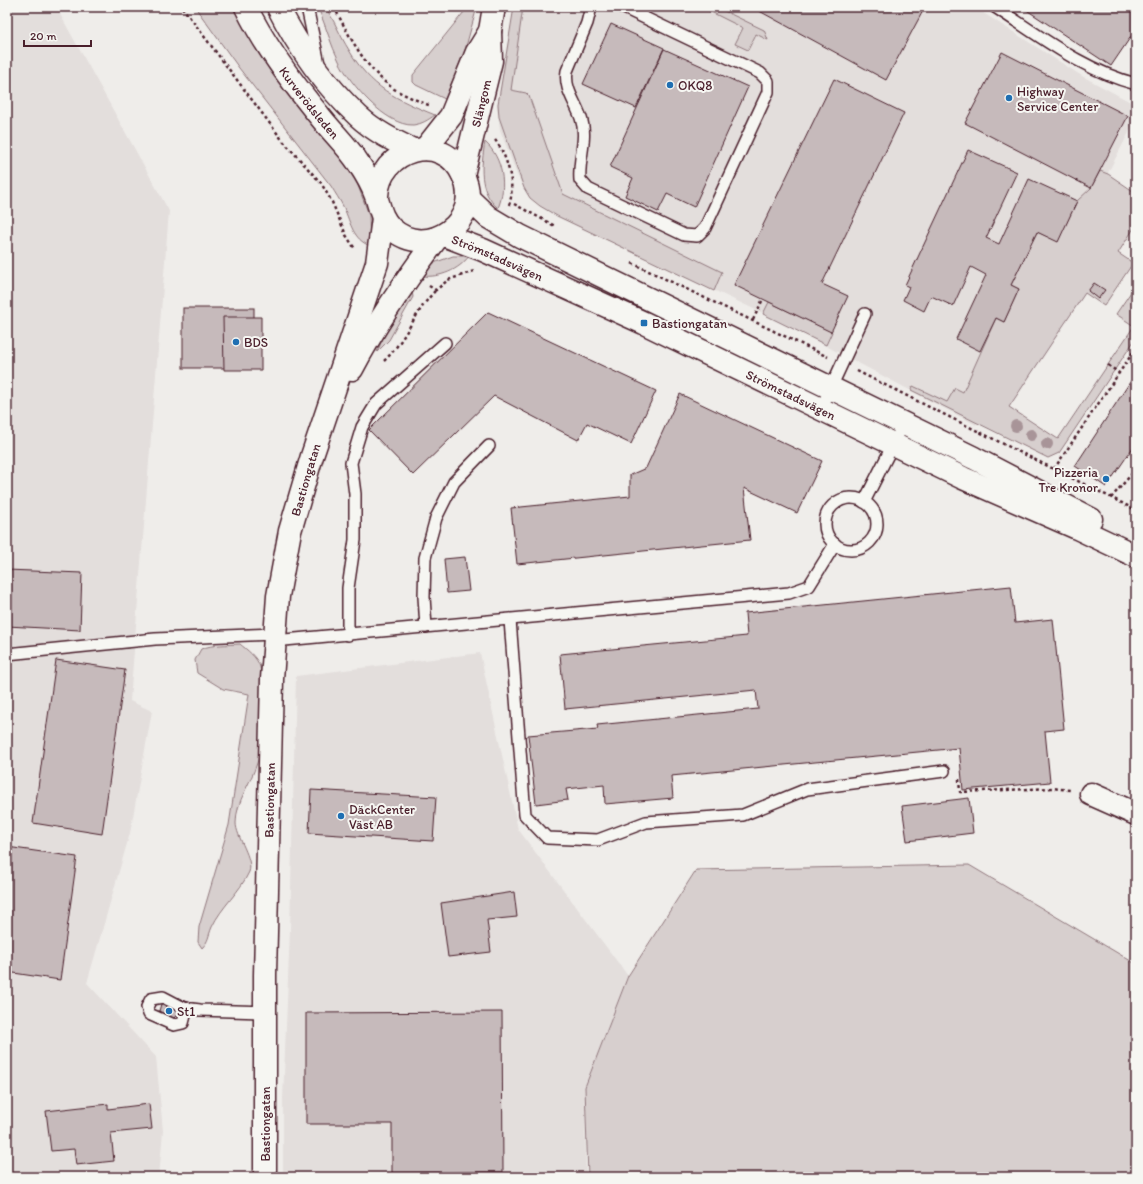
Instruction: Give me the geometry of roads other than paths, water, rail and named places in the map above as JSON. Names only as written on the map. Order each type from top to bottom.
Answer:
[{"type":"main road","name":"Kurverödsleden","points":[[246,7],[285,73],[358,162],[377,196],[383,218],[397,233],[410,239],[423,241],[441,237],[460,220],[467,206],[468,190],[459,168],[448,157],[437,152],[419,150],[388,138],[358,116],[322,76],[291,33],[278,7]]},
{"type":"main road","name":"Slängom","points":[[463,175],[491,60],[490,31],[494,7]]},
{"type":"main road","name":"Slängom","points":[[419,150],[451,116],[477,52],[490,31]]},
{"type":"main road","name":"Kurverödsleden","points":[[377,196],[379,181],[386,167],[398,156],[419,150]]},
{"type":"main road","name":"Strömstadsvägen","points":[[468,198],[488,217],[520,236],[904,423],[1083,515],[1136,540]]},
{"type":"main road","name":"Bastiongatan","points":[[265,1177],[265,1012],[275,637],[278,596],[290,531],[312,456],[378,263],[383,218]]},
{"type":"main road","name":"Strömstadsvägen","points":[[441,237],[483,250],[644,323],[894,444],[1136,556]]},
{"type":"main road","name":"Bastiongatan","points":[[322,429],[363,347],[408,276],[441,237]]},
{"type":"main road","points":[[1091,794],[1136,814]]},
{"type":"lane","points":[[307,7],[322,76]]},
{"type":"lane","points":[[591,7],[588,23],[567,71],[566,78],[566,86],[581,118],[583,128],[580,180],[588,189],[684,235],[697,236],[705,228],[768,92],[768,81],[760,73],[622,7]]},
{"type":"lane","points":[[995,7],[1092,69],[1113,78],[1136,84]]},
{"type":"lane","points":[[821,409],[866,314]]},
{"type":"lane","points":[[348,635],[348,588],[355,540],[355,494],[351,463],[362,427],[376,404],[445,343]]},
{"type":"lane","points":[[864,502],[904,423]]},
{"type":"lane","points":[[426,627],[424,597],[425,558],[436,518],[454,482],[489,446]]},
{"type":"lane","points":[[856,499],[864,502],[875,514],[877,523],[876,531],[872,539],[867,545],[851,550],[835,544],[826,530],[825,521],[828,513],[833,506],[844,500],[856,499]]},
{"type":"lane","points":[[7,654],[155,639],[348,635],[789,593],[809,586],[835,544]]},
{"type":"lane","points":[[510,620],[526,815],[547,838],[598,840],[646,822],[743,815],[807,789],[944,771]]},
{"type":"lane","points":[[187,1008],[265,1012]]},
{"type":"place","name":"OKQ8","points":[[670,85]]},
{"type":"place","name":"Highway Service Center","points":[[1009,98]]},
{"type":"place","name":"Bastiongatan","points":[[644,323]]},
{"type":"place","name":"BDS","points":[[236,342]]},
{"type":"place","name":"Pizzeria Tre Kronor","points":[[1106,479]]},
{"type":"place","name":"DäckCenter Väst AB","points":[[341,816]]},
{"type":"place","name":"St1","points":[[169,1011]]}]
